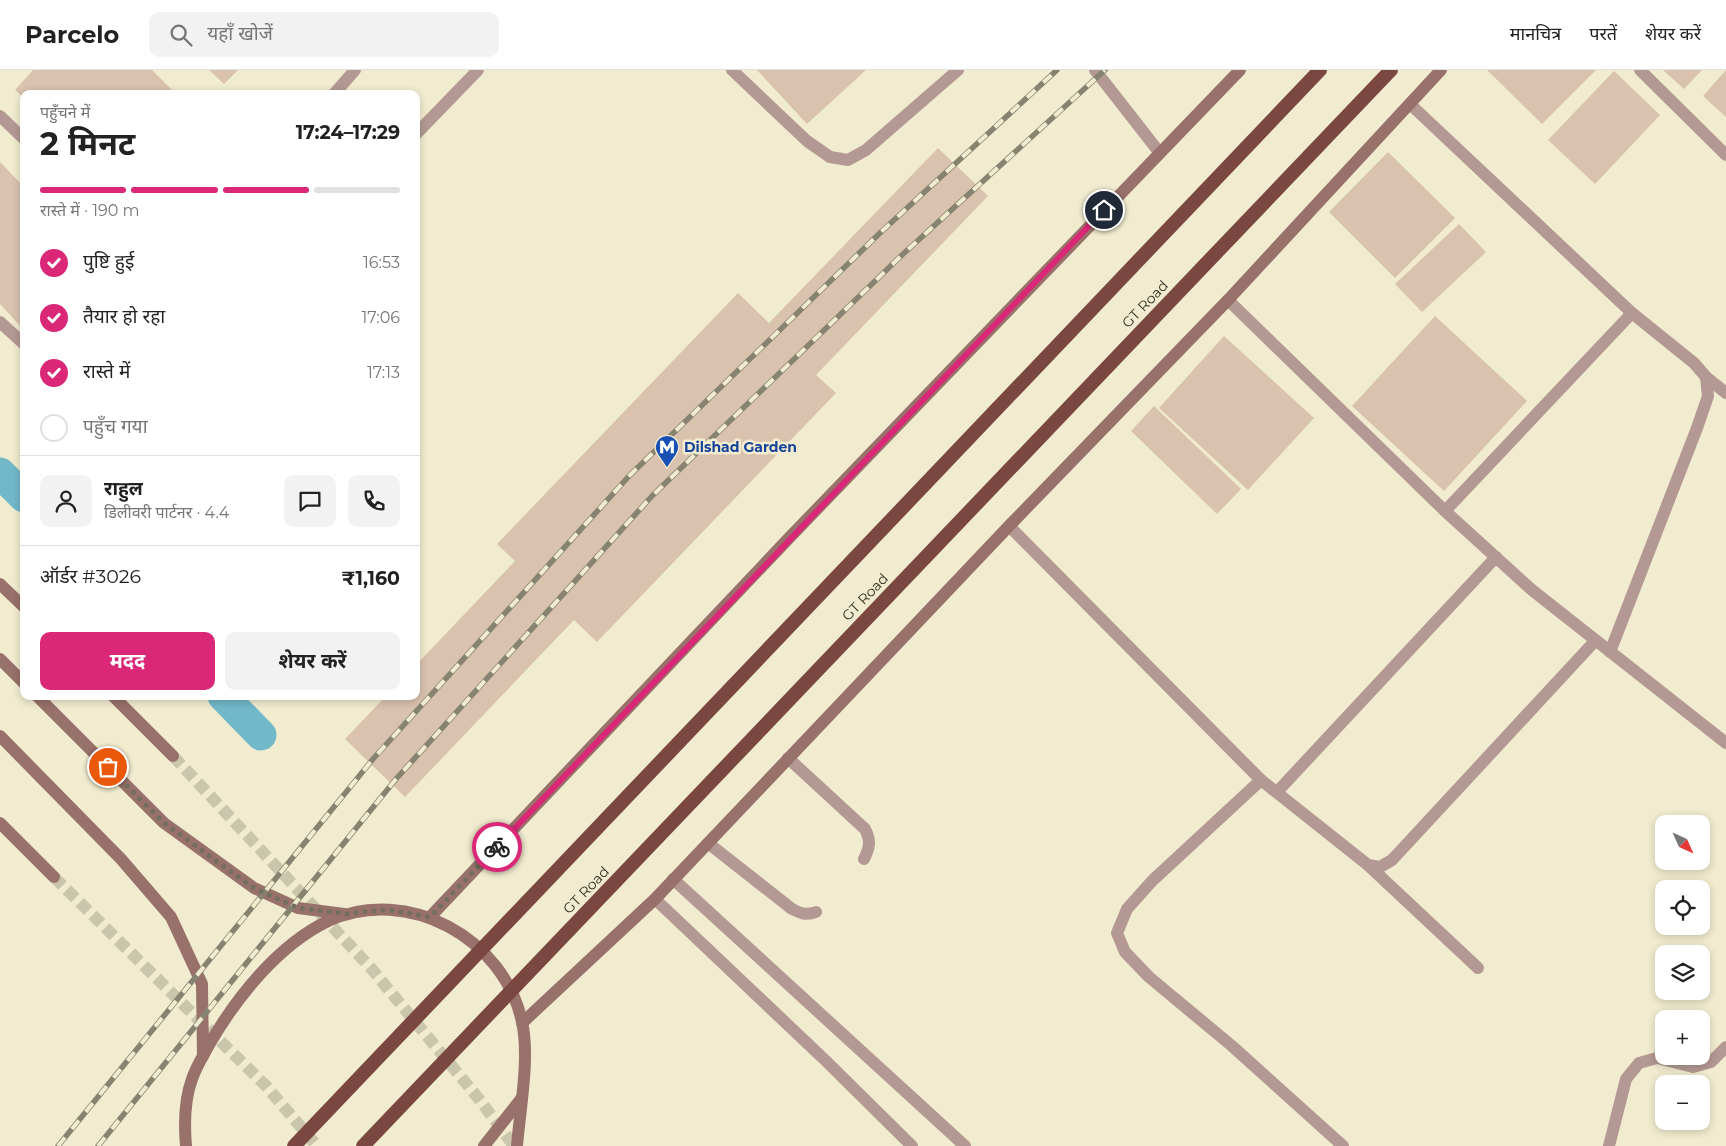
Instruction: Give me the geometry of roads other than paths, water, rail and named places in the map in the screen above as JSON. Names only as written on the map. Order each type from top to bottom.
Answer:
[{"type":"highway","points":[[294,1146],[1320,70]]},
{"type":"highway","name":"GT Road","points":[[364,1146],[1391,70]]},
{"type":"main road","points":[[430,917],[782,545],[1240,70]]},
{"type":"main road","points":[[522,1022],[655,898],[1009,526],[1228,300],[1441,70]]},
{"type":"main road","points":[[0,584],[20,604]]},
{"type":"main road","points":[[0,659],[20,679]]},
{"type":"main road","points":[[41,700],[164,823],[254,888],[298,908],[348,914]]},
{"type":"main road","points":[[117,700],[173,756]]},
{"type":"main road","points":[[0,736],[121,859],[171,917],[202,984],[203,1056]]},
{"type":"main road","points":[[0,823],[54,877]]},
{"type":"main road","points":[[186,1146],[184,1127],[186,1102],[192,1078],[219,1028],[259,976],[282,953],[308,933],[329,921],[348,914],[389,910],[430,917],[449,925],[467,936],[492,960],[508,983],[517,1002],[525,1048],[517,1146]]},
{"type":"main road","points":[[484,1146],[521,1099]]},
{"type":"street","points":[[338,90],[356,70]]},
{"type":"street","points":[[420,130],[478,70]]},
{"type":"street","points":[[732,70],[808,141],[830,156],[848,160],[866,150],[958,70]]},
{"type":"street","points":[[1095,70],[1159,152]]},
{"type":"street","points":[[1640,70],[1726,154]]},
{"type":"street","points":[[1410,104],[1632,313],[1694,363],[1706,377],[1726,393]]},
{"type":"street","points":[[0,116],[20,135]]},
{"type":"street","points":[[1228,300],[1445,511],[1532,590],[1726,743]]},
{"type":"street","points":[[1445,511],[1632,313]]},
{"type":"street","points":[[0,322],[20,340]]},
{"type":"street","points":[[1610,652],[1700,420],[1708,396],[1706,377]]},
{"type":"street","points":[[1009,526],[1262,780],[1368,866],[1478,968]]},
{"type":"street","points":[[1277,792],[1496,557]]},
{"type":"street","points":[[1368,866],[1380,867],[1392,860],[1595,641]]},
{"type":"street","points":[[788,758],[865,828],[870,837],[870,848],[864,859]]},
{"type":"street","points":[[1262,780],[1152,881],[1127,909],[1117,932],[1125,952],[1149,977],[1232,1046],[1343,1146]]},
{"type":"street","points":[[708,843],[792,909],[803,914],[816,912]]},
{"type":"street","points":[[673,879],[965,1146]]},
{"type":"street","points":[[655,898],[912,1146]]},
{"type":"street","points":[[1609,1146],[1626,1079],[1639,1062],[1657,1058],[1693,1067],[1712,1062],[1726,1047]]},
{"type":"waterway","points":[[0,473],[20,493]]},
{"type":"waterway","points":[[227,700],[261,735]]},
{"type":"tunnel","points":[[173,756],[370,967],[479,1099],[514,1146]]},
{"type":"tunnel","points":[[54,877],[266,1086],[317,1146]]},
{"type":"railway","points":[[58,1146],[373,759],[630,475],[881,232],[1057,70]]},
{"type":"railway","points":[[98,1146],[396,779],[652,496],[902,255],[1105,70]]},
{"type":"place","name":"Dilshad Garden","points":[[667,468]]}]
